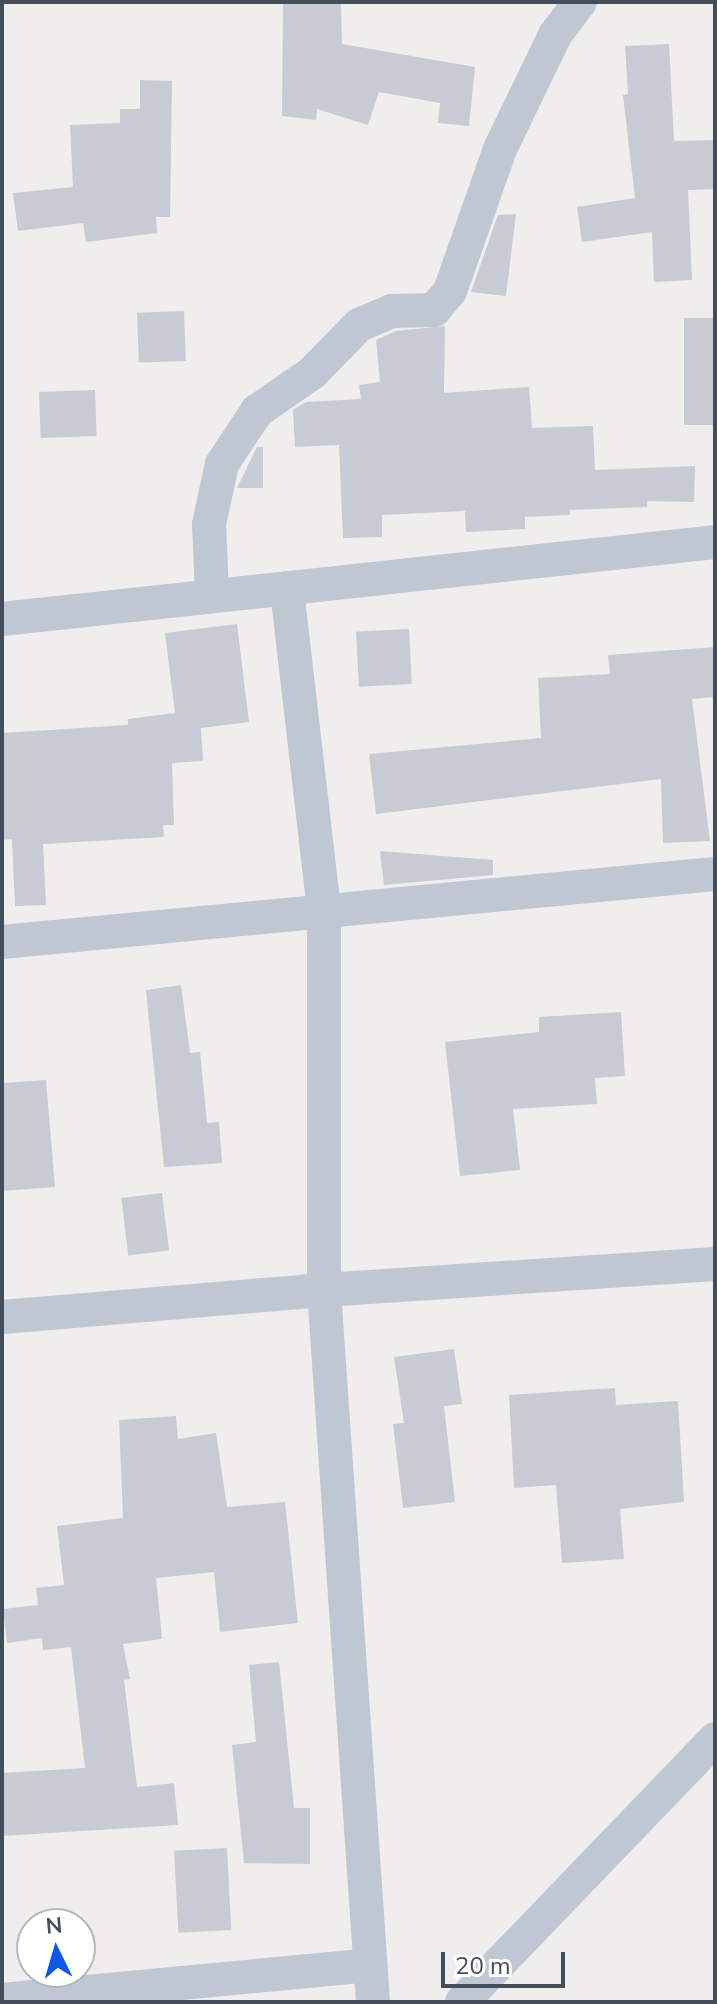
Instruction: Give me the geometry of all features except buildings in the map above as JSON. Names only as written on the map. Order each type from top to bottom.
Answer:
[{"type":"street","points":[[212,593],[209,524],[222,464],[257,411],[312,373],[359,325],[392,311],[434,310],[450,291],[500,149],[555,35],[580,2]]},
{"type":"street","points":[[2,619],[212,593],[287,588],[715,542]]},
{"type":"street","points":[[287,588],[324,910],[324,1290],[373,2002]]},
{"type":"street","points":[[2,942],[715,874]]},
{"type":"street","points":[[2,1317],[324,1290],[715,1264]]},
{"type":"street","points":[[462,2002],[715,1739]]},
{"type":"street","points":[[2,2000],[370,1965]]}]
